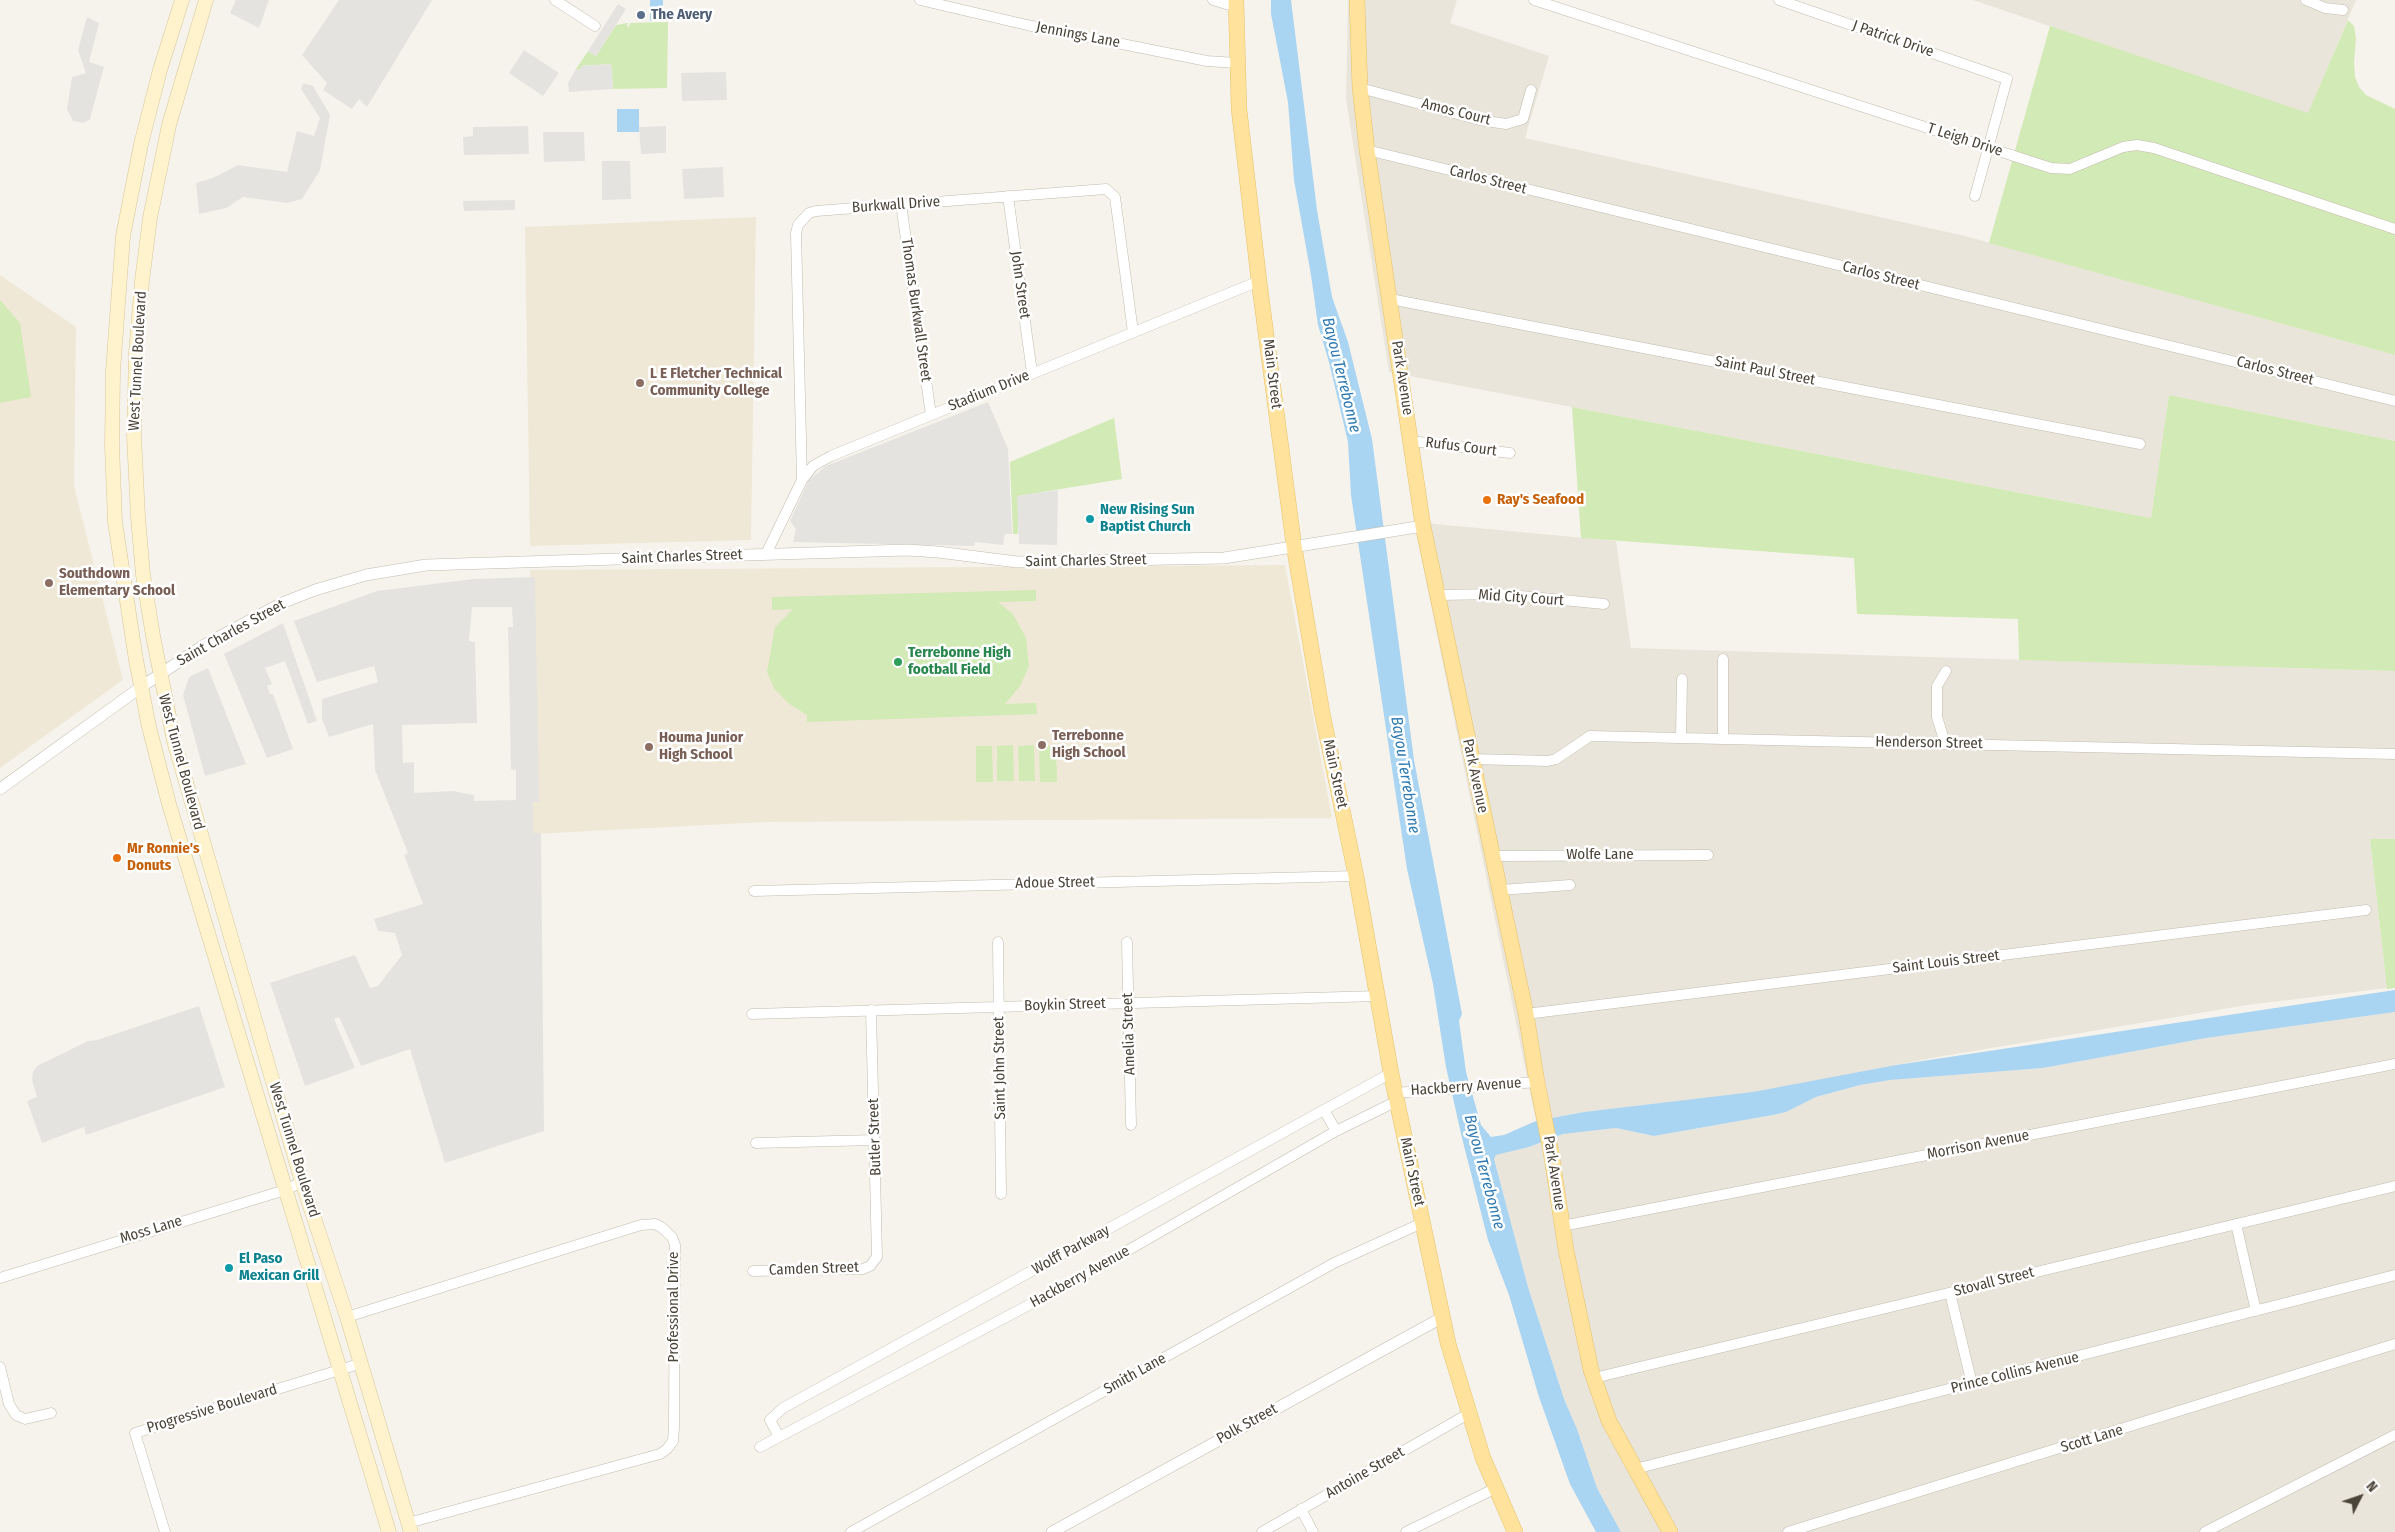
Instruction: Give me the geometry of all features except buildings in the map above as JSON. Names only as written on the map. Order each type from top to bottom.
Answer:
[{"type":"main road","name":"West Tunnel Boulevard","points":[[182,0],[160,70],[123,236],[116,307],[112,446],[115,522],[141,687],[169,804],[389,1532]]},
{"type":"main road","name":"West Tunnel Boulevard","points":[[206,0],[168,125],[150,218],[136,353],[134,436],[143,575],[160,674],[176,750],[302,1182],[346,1317],[409,1528]]},
{"type":"main road","name":"Park Avenue","points":[[1357,0],[1360,88],[1367,150],[1423,526],[1526,1014],[1537,1082],[1545,1115],[1562,1226],[1594,1378],[1609,1421],[1670,1532]]},
{"type":"main road","name":"Main Street","points":[[1236,4],[1236,63],[1239,109],[1259,281],[1294,546],[1322,712],[1356,876],[1391,1073],[1443,1317],[1468,1414],[1483,1458],[1515,1532]]},
{"type":"street","points":[[555,0],[595,26]]},
{"type":"street","name":"Jennings Lane","points":[[920,0],[1028,25],[1179,55],[1236,63]]},
{"type":"street","points":[[1213,0],[1236,4]]},
{"type":"street","name":"T Leigh Drive","points":[[1534,0],[2051,168],[2070,169],[2123,147],[2136,145],[2154,148],[2395,229]]},
{"type":"street","name":"J Patrick Drive","points":[[1778,0],[2007,79],[1989,148]]},
{"type":"street","points":[[2306,0],[2325,8],[2343,10],[2333,0]]},
{"type":"street","name":"Amos Court","points":[[1360,88],[1480,120],[1506,124],[1523,119],[1531,90]]},
{"type":"street","points":[[1975,196],[1989,148]]},
{"type":"street","name":"Carlos Street","points":[[1367,150],[2395,401]]},
{"type":"street","name":"Burkwall Drive","points":[[802,480],[796,233],[798,225],[816,210],[1106,189],[1116,197],[1133,332]]},
{"type":"street","name":"John Street","points":[[1008,196],[1032,373]]},
{"type":"street","name":"Thomas Burkwall Street","points":[[901,204],[931,415]]},
{"type":"street","name":"Stadium Drive","points":[[766,554],[802,480],[814,466],[831,456],[1259,281]]},
{"type":"street","name":"Saint Paul Street","points":[[1390,299],[2140,444]]},
{"type":"street","name":"Rufus Court","points":[[1411,441],[1510,453]]},
{"type":"street","name":"Saint Charles Street","points":[[0,789],[141,687],[204,645],[260,614],[316,590],[366,575],[426,564],[907,550],[1017,562],[1224,558],[1423,526]]},
{"type":"street","name":"Mid City Court","points":[[1437,595],[1500,594],[1604,604]]},
{"type":"street","points":[[1723,659],[1723,738]]},
{"type":"street","points":[[1945,743],[1937,717],[1937,686],[1946,670]]},
{"type":"street","points":[[1681,737],[1682,679]]},
{"type":"street","name":"Henderson Street","points":[[1471,759],[1548,761],[1556,759],[1590,736],[2395,754]]},
{"type":"street","name":"Wolfe Lane","points":[[1492,856],[1708,855]]},
{"type":"street","name":"Adoue Street","points":[[754,891],[1356,876]]},
{"type":"street","points":[[1500,890],[1570,885]]},
{"type":"street","name":"Saint Louis Street","points":[[1526,1014],[2366,910]]},
{"type":"street","name":"Saint John Street","points":[[998,942],[1001,1194]]},
{"type":"street","name":"Amelia Street","points":[[1127,942],[1131,1125]]},
{"type":"street","name":"Boykin Street","points":[[752,1014],[1378,996]]},
{"type":"street","name":"Butler Street","points":[[871,1010],[878,1247],[874,1262]]},
{"type":"street","name":"Morrison Avenue","points":[[1562,1226],[2395,1064]]},
{"type":"street","name":"Wolff Parkway","points":[[778,1437],[770,1420],[783,1408],[1391,1073]]},
{"type":"street","name":"Hackberry Avenue","points":[[760,1447],[1078,1279],[1396,1097],[1440,1088],[1537,1082]]},
{"type":"street","points":[[1324,1110],[1336,1131]]},
{"type":"street","points":[[756,1143],[875,1140]]},
{"type":"street","name":"Moss Lane","points":[[0,1278],[285,1190],[302,1182]]},
{"type":"street","name":"Stovall Street","points":[[1594,1378],[2395,1186]]},
{"type":"street","name":"Professional Drive","points":[[346,1317],[641,1225],[655,1224],[661,1227],[672,1237],[675,1245],[674,1428],[673,1441],[668,1449],[651,1456],[409,1528]]},
{"type":"street","name":"Smith Lane","points":[[851,1532],[1334,1263],[1422,1224]]},
{"type":"street","points":[[2236,1224],[2256,1310]]},
{"type":"street","name":"Camden Street","points":[[753,1271],[863,1268],[874,1262]]},
{"type":"street","name":"Prince Collins Avenue","points":[[1635,1469],[2395,1275]]},
{"type":"street","points":[[1950,1293],[1972,1384]]},
{"type":"street","name":"Polk Street","points":[[1052,1532],[1443,1317]]},
{"type":"street","name":"Scott Lane","points":[[1788,1532],[2395,1344]]},
{"type":"street","name":"Progressive Boulevard","points":[[165,1532],[135,1433],[359,1364]]},
{"type":"street","points":[[0,1367],[10,1410],[25,1419],[51,1413]]},
{"type":"street","name":"Antoine Street","points":[[1262,1532],[1468,1414]]},
{"type":"street","points":[[2205,1532],[2395,1436]]},
{"type":"street","points":[[1406,1532],[1496,1488]]},
{"type":"street","points":[[1301,1509],[1313,1532]]},
{"type":"street","points":[[2225,1522],[2231,1532]]},
{"type":"shaded area","points":[[236,0],[269,0],[259,28],[230,13]]},
{"type":"shaded area","points":[[339,0],[432,0],[367,107],[359,99],[352,109],[323,90],[327,83],[302,55]]},
{"type":"shaded area","points":[[1348,0],[1457,0],[1450,23],[1549,56],[1525,138],[1965,236],[2395,355],[2395,441],[2169,395],[2151,518],[1389,372],[1346,99]]},
{"type":"shaded area","points":[[1973,0],[2356,0],[2308,114]]},
{"type":"shaded area","points":[[618,4],[626,9],[596,56],[588,51]]},
{"type":"shaded area","points":[[87,17],[99,23],[89,62],[104,67],[90,119],[84,123],[73,121],[67,109],[72,77],[86,73],[78,50]]},
{"type":"shaded area","points":[[524,50],[559,73],[543,96],[509,73]]},
{"type":"shaded area","points":[[611,64],[613,89],[569,92],[568,83],[576,69],[580,70],[581,66]]},
{"type":"shaded area","points":[[726,72],[727,100],[682,101],[681,73]]},
{"type":"shaded area","points":[[303,83],[313,86],[330,115],[320,170],[302,199],[287,203],[243,197],[226,208],[199,214],[196,183],[213,178],[238,165],[287,172],[297,131],[314,136],[320,118],[301,89]]},
{"type":"shaded area","points":[[528,126],[529,154],[464,155],[463,137],[473,136],[473,127]]},
{"type":"shaded area","points":[[666,126],[666,153],[641,154],[639,127]]},
{"type":"shaded area","points":[[543,132],[584,132],[585,161],[544,162]]},
{"type":"shaded area","points":[[602,161],[630,161],[631,199],[602,200]]},
{"type":"shaded area","points":[[723,167],[724,197],[684,199],[682,169]]},
{"type":"shaded area","points":[[515,200],[515,210],[464,211],[463,201]]},
{"type":"shaded area","name":"L E Fletcher Technical Community College","points":[[756,217],[751,540],[530,546],[525,227]]},
{"type":"shaded area","name":"Southdown Elementary School","points":[[0,275],[76,327],[74,486],[123,680],[0,768]]},
{"type":"shaded area","points":[[988,402],[1008,449],[1012,534],[1005,534],[1003,545],[975,542],[974,546],[793,542],[796,529],[790,521],[809,480],[826,466]]},
{"type":"shaded area","points":[[1058,490],[1057,545],[1019,544],[1017,496]]},
{"type":"shaded area","points":[[1414,522],[1616,541],[1631,648],[2395,671],[2395,839],[2370,840],[2387,988],[2247,1005],[1932,1058],[1752,1093],[1584,1112],[1536,1121]]},
{"type":"shaded area","name":"Terrebonne High School","points":[[1285,565],[1332,818],[766,822],[533,834],[530,570]]},
{"type":"shaded area","points":[[535,577],[539,802],[533,802],[533,833],[541,833],[544,1131],[445,1163],[410,1049],[361,1066],[339,1017],[334,1019],[355,1068],[305,1086],[270,983],[355,955],[370,988],[378,986],[402,955],[395,933],[378,931],[374,919],[423,904],[404,855],[408,853],[375,770],[373,724],[329,737],[322,719],[322,699],[378,682],[374,666],[317,682],[294,621],[377,591],[473,579]],"holes":[[[472,607],[512,607],[513,627],[508,627],[511,769],[516,770],[516,800],[474,801],[474,795],[453,791],[414,793],[414,762],[403,763],[402,725],[477,723],[475,642],[469,641]]]},
{"type":"shaded area","points":[[283,623],[317,721],[308,724],[285,661],[265,668],[272,684],[267,686],[270,694],[273,694],[293,749],[267,758],[224,654]]},
{"type":"shaded area","points":[[208,668],[246,764],[205,776],[183,695],[189,677]]},
{"type":"shaded area","points":[[199,1006],[225,1087],[86,1135],[84,1127],[42,1143],[27,1101],[37,1097],[32,1080],[33,1072],[37,1066],[88,1041],[97,1040]]},
{"type":"shaded area","points":[[2395,1012],[2395,1532],[1621,1532],[1597,1488],[1577,1429],[1564,1399],[1528,1287],[1494,1159],[1496,1155],[1529,1147],[1563,1134],[1616,1128],[1655,1136],[1773,1115],[1786,1112],[1816,1097],[1860,1085],[1890,1080],[2043,1068],[2206,1038]]},
{"type":"green space","points":[[2348,20],[2354,26],[2356,39],[2355,77],[2359,87],[2366,95],[2395,109],[2395,355],[1989,243],[2050,26],[2308,113]]},
{"type":"green space","points":[[668,22],[667,88],[613,89],[611,64],[581,66],[581,70],[576,69],[588,51],[596,56],[616,25],[628,23],[627,26],[629,27],[630,23]]},
{"type":"green space","points":[[0,300],[20,323],[31,397],[0,403]]},
{"type":"green space","points":[[2169,395],[2395,441],[2395,671],[2019,660],[2018,619],[1857,614],[1854,558],[1581,538],[1572,407],[2151,518]]},
{"type":"green space","points":[[1114,418],[1122,479],[1018,496],[1018,534],[1013,534],[1010,462]]},
{"type":"green space","points":[[1036,590],[1036,601],[998,602],[1013,614],[1026,638],[1029,666],[1020,686],[1005,704],[1036,703],[1037,714],[807,722],[807,715],[788,703],[774,688],[767,672],[775,627],[793,609],[772,610],[772,597]]},
{"type":"green space","points":[[1013,745],[1014,781],[997,781],[997,746]]},
{"type":"green space","points":[[1034,745],[1035,781],[1019,781],[1018,746]]},
{"type":"green space","points":[[976,746],[992,746],[993,782],[976,782]]},
{"type":"green space","points":[[1039,746],[1056,746],[1057,782],[1040,782]]},
{"type":"green space","points":[[2370,839],[2395,839],[2395,988],[2387,989]]},
{"type":"water","points":[[650,0],[663,0],[663,20],[650,21]]},
{"type":"water","name":"Bayou Terrebonne","points":[[1271,0],[1291,0],[1317,210],[1332,297],[1348,342],[1372,439],[1414,760],[1462,1014],[1459,1021],[1466,1072],[1481,1125],[1491,1137],[1504,1135],[1536,1121],[1584,1112],[1753,1092],[1896,1065],[2395,990],[2395,1012],[2206,1038],[2043,1068],[1890,1080],[1860,1085],[1816,1097],[1786,1112],[1773,1115],[1654,1136],[1616,1128],[1563,1134],[1529,1147],[1496,1155],[1494,1159],[1528,1287],[1564,1399],[1577,1429],[1597,1488],[1621,1532],[1596,1532],[1570,1484],[1539,1397],[1509,1295],[1488,1240],[1462,1138],[1446,1067],[1433,984],[1407,869],[1351,495],[1348,442],[1318,325],[1294,180],[1288,102],[1271,14]]},
{"type":"water","points":[[617,109],[639,109],[639,132],[617,132]]},
{"type":"place","name":"The Avery","points":[[641,15]]},
{"type":"place","name":"L E Fletcher Technical Community College","points":[[640,383]]},
{"type":"place","name":"Ray's Seafood","points":[[1487,500]]},
{"type":"place","name":"New Rising Sun Baptist Church","points":[[1090,519]]},
{"type":"place","name":"Southdown Elementary School","points":[[49,583]]},
{"type":"place","name":"Terrebonne High football Field","points":[[898,662]]},
{"type":"place","name":"Terrebonne High School","points":[[1042,745]]},
{"type":"place","name":"Houma Junior High School","points":[[649,747]]},
{"type":"place","name":"Mr Ronnie's Donuts","points":[[117,858]]},
{"type":"place","name":"El Paso Mexican Grill","points":[[229,1268]]}]
